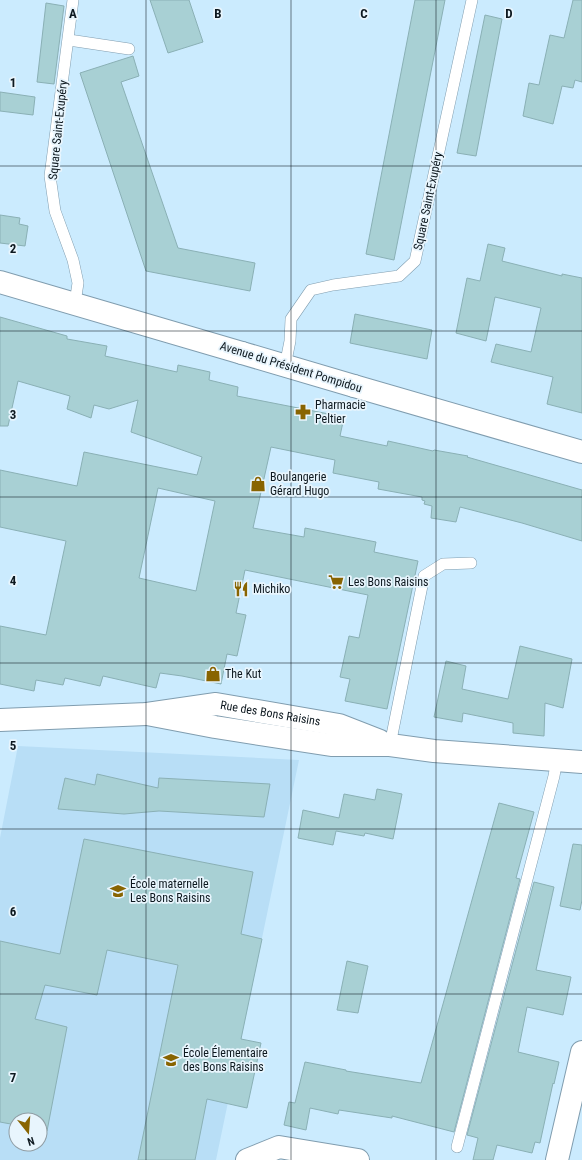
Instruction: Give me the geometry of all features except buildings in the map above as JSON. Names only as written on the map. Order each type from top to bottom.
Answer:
[{"type":"street","name":"Avenue du Président Pompidou","points":[[0,282],[582,452]]},
{"type":"street","name":"Rue des Bons Raisins","points":[[0,720],[147,714],[215,727],[331,745],[390,745],[582,762]]},
{"type":"street","points":[[558,1160],[582,1052]]},
{"type":"street","points":[[247,1160],[280,1148],[358,1160]]},
{"type":"lane","name":"Square Saint-Exupéry","points":[[73,0],[69,40],[50,176],[55,212],[73,260],[78,283],[74,303]]},
{"type":"lane","name":"Square Saint-Exupéry","points":[[285,366],[290,341],[291,319],[312,290],[333,285],[399,276],[415,261],[472,0]]},
{"type":"lane","points":[[69,40],[129,49]]},
{"type":"lane","points":[[390,745],[424,576],[444,564],[471,563]]},
{"type":"lane","points":[[456,1147],[554,776],[557,759]]},
{"type":"shaded area","points":[[18,746],[299,760],[216,1160],[0,1160],[0,838]]},
{"type":"place","name":"Pharmacie Peltier","points":[[303,412]]},
{"type":"place","name":"Boulangerie Gérard Hugo","points":[[258,484]]},
{"type":"place","name":"Les Bons Raisins","points":[[336,582]]},
{"type":"place","name":"Michiko","points":[[241,589]]},
{"type":"place","name":"The Kut","points":[[213,674]]},
{"type":"place","name":"École maternelle Les Bons Raisins","points":[[118,891]]},
{"type":"place","name":"École Élementaire des Bons Raisins","points":[[171,1060]]}]
